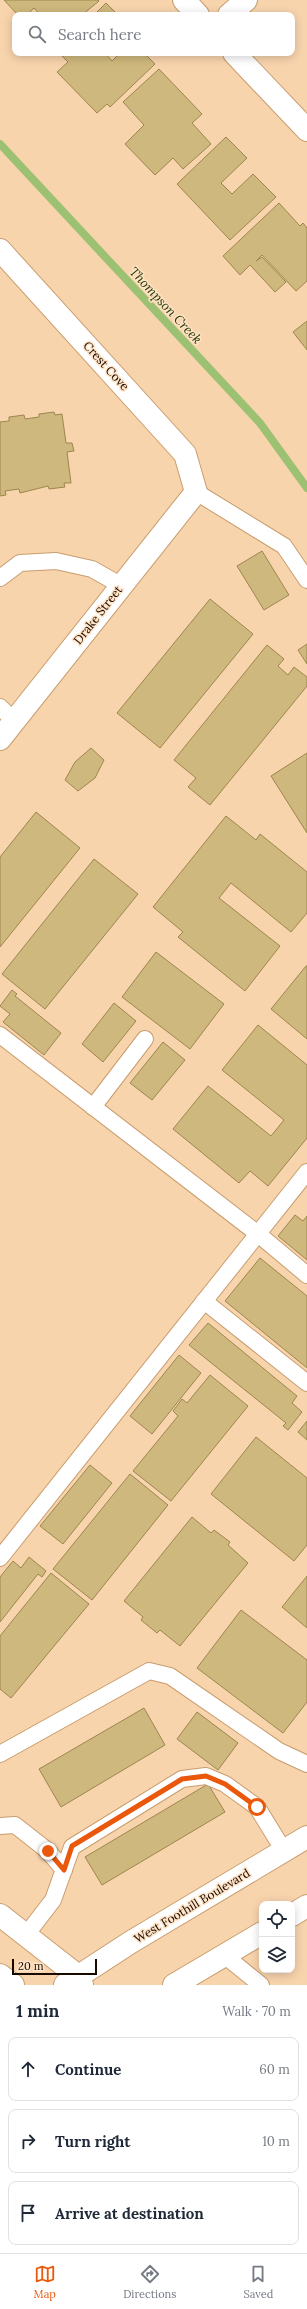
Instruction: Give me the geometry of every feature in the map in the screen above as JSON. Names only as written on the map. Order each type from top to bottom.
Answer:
[{"type":"street","points":[[184,0],[195,12]]},
{"type":"street","points":[[232,12],[246,0]]},
{"type":"street","points":[[237,56],[307,130]]},
{"type":"street","name":"Crest Cove","points":[[0,250],[185,454],[196,492]]},
{"type":"street","name":"Drake Street","points":[[0,739],[7,714],[122,586],[196,492]]},
{"type":"street","name":"West Foothill Boulevard","points":[[75,1982],[131,1942],[307,1837]]},
{"type":"street","points":[[295,1913],[307,1906]]},
{"type":"street","points":[[0,1915],[26,1935],[75,1982]]},
{"type":"street","points":[[174,1985],[259,1935]]},
{"type":"street","points":[[0,1975],[13,1985]]},
{"type":"lane","points":[[196,492],[284,546],[307,580]]},
{"type":"lane","points":[[0,578],[20,563],[56,561],[92,568],[122,586]]},
{"type":"lane","points":[[0,1035],[258,1234],[307,1275]]},
{"type":"lane","points":[[93,1107],[145,1039]]},
{"type":"lane","points":[[0,1558],[307,1172]]},
{"type":"lane","points":[[204,1301],[307,1383]]},
{"type":"lane","points":[[0,1754],[149,1670],[170,1676],[279,1751],[307,1764]]},
{"type":"lane","points":[[26,1935],[53,1900],[72,1846],[182,1779],[206,1776],[225,1784],[257,1807],[284,1851]]},
{"type":"lane","points":[[0,1826],[15,1825],[48,1851],[64,1870]]},
{"type":"lane","points":[[224,1955],[261,1985]]},
{"type":"building","points":[[4,0],[99,1],[86,12],[37,12],[34,8],[30,12],[15,12]]},
{"type":"building","points":[[106,3],[115,12],[97,12]]},
{"type":"building","points":[[62,56],[108,56],[112,61],[117,56],[147,56],[155,64],[110,107],[107,104],[97,113],[57,72],[68,62]]},
{"type":"building","points":[[159,69],[202,114],[192,123],[211,144],[183,169],[173,158],[155,175],[125,144],[144,125],[123,102]]},
{"type":"building","points":[[226,137],[247,158],[221,183],[232,194],[253,174],[276,197],[230,240],[177,184]]},
{"type":"building","points":[[279,203],[300,226],[303,223],[307,228],[307,281],[296,291],[262,255],[256,261],[262,257],[286,282],[275,292],[250,265],[240,275],[223,256]]},
{"type":"building","points":[[307,321],[307,350],[293,332]]},
{"type":"building","points":[[54,412],[55,415],[62,414],[66,443],[72,443],[74,451],[67,452],[71,483],[64,483],[65,487],[49,489],[48,486],[20,493],[19,489],[5,491],[6,495],[0,496],[0,422],[9,421],[9,417],[24,415],[25,419],[39,417],[39,414]]},
{"type":"building","points":[[262,551],[289,595],[264,610],[237,566]]},
{"type":"building","points":[[210,599],[253,634],[160,748],[117,713]]},
{"type":"building","points":[[307,644],[307,664],[298,650]]},
{"type":"building","points":[[267,645],[284,659],[278,666],[288,675],[294,667],[307,677],[307,686],[210,805],[188,787],[196,778],[174,760]]},
{"type":"building","points":[[91,748],[104,760],[95,778],[78,791],[65,780],[75,762]]},
{"type":"building","points":[[307,753],[307,833],[271,776]]},
{"type":"building","points":[[36,812],[80,848],[0,947],[0,857]]},
{"type":"building","points":[[226,816],[256,840],[260,834],[307,872],[307,913],[291,932],[231,883],[219,898],[280,946],[245,991],[178,937],[183,932],[153,907]]},
{"type":"building","points":[[94,859],[138,894],[45,1009],[2,974]]},
{"type":"building","points":[[156,952],[224,1004],[190,1049],[122,997]]},
{"type":"building","points":[[307,966],[307,1039],[271,1009]]},
{"type":"building","points":[[12,990],[17,994],[15,996],[61,1033],[44,1055],[3,1022],[10,1014],[0,1006]]},
{"type":"building","points":[[114,1003],[136,1021],[103,1062],[82,1044]]},
{"type":"building","points":[[258,1025],[307,1065],[307,1138],[268,1186],[250,1171],[239,1183],[173,1129],[208,1086],[271,1136],[284,1120],[222,1070]]},
{"type":"building","points":[[163,1042],[185,1060],[152,1100],[130,1083]]},
{"type":"building","points":[[295,1215],[303,1221],[307,1216],[307,1260],[278,1236]]},
{"type":"building","points":[[260,1258],[307,1296],[307,1368],[225,1301]]},
{"type":"building","points":[[208,1323],[297,1396],[292,1403],[302,1412],[288,1430],[283,1426],[286,1423],[189,1345]]},
{"type":"building","points":[[179,1355],[201,1373],[152,1434],[130,1416]]},
{"type":"building","points":[[210,1375],[248,1406],[171,1501],[133,1471],[178,1416],[173,1411],[182,1399],[187,1403]]},
{"type":"building","points":[[307,1421],[307,1440],[298,1432]]},
{"type":"building","points":[[256,1437],[307,1478],[307,1545],[294,1561],[211,1494]]},
{"type":"building","points":[[90,1465],[112,1483],[63,1544],[40,1526]]},
{"type":"building","points":[[130,1474],[168,1505],[92,1600],[53,1569]]},
{"type":"building","points":[[192,1517],[211,1533],[214,1530],[230,1542],[228,1545],[248,1563],[180,1646],[160,1630],[157,1633],[141,1620],[143,1617],[124,1601]]},
{"type":"building","points":[[29,1557],[46,1571],[42,1577],[38,1574],[0,1622],[0,1577],[13,1561],[21,1568]]},
{"type":"building","points":[[51,1573],[89,1604],[11,1698],[0,1689],[0,1636]]},
{"type":"building","points":[[307,1576],[307,1628],[282,1607]]},
{"type":"building","points":[[241,1610],[307,1660],[307,1702],[283,1733],[197,1668]]},
{"type":"building","points":[[144,1708],[165,1745],[61,1807],[39,1769]]},
{"type":"building","points":[[197,1712],[238,1743],[218,1770],[177,1739]]},
{"type":"building","points":[[208,1784],[225,1812],[102,1885],[85,1857]]},
{"type":"waterway","name":"Thompson Creek","points":[[0,144],[260,423],[307,488]]},
{"type":"route","points":[[48,1851],[64,1870],[72,1846],[182,1779],[206,1776],[225,1784],[257,1807]]}]
